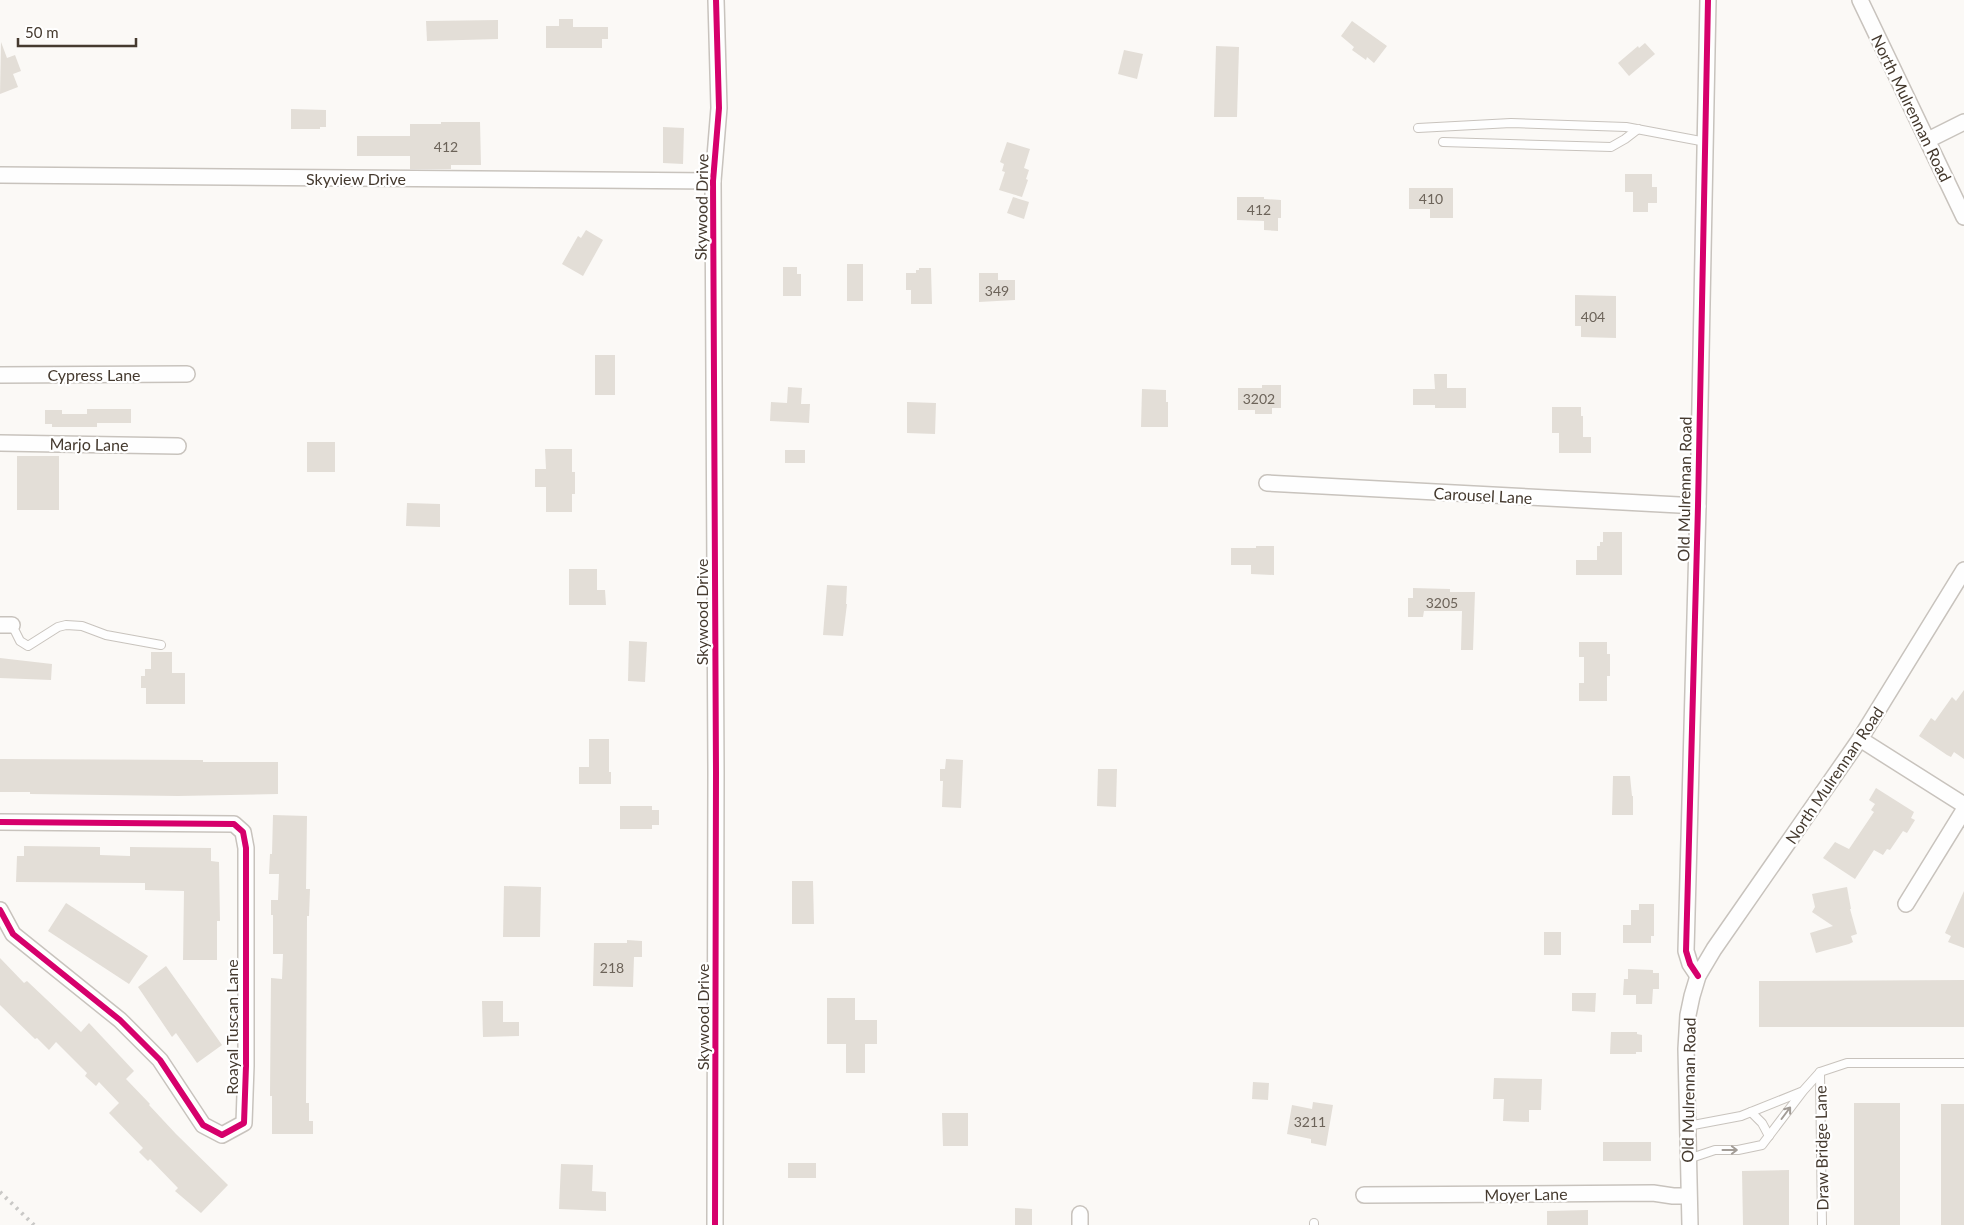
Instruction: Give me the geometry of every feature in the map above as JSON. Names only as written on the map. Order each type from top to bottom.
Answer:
[{"type":"street","name":"Skywood Drive","points":[[715,1225],[716,752],[713,181],[719,108],[716,0]]},
{"type":"street","name":"Old Mulrennan Road","points":[[1690,1225],[1686,1049],[1688,1015],[1698,976],[1690,964],[1686,951],[1698,506],[1708,0]]},
{"type":"street","name":"North Mulrennan Road","points":[[1860,0],[1964,217]]},
{"type":"street","points":[[1928,140],[1964,122]]},
{"type":"street","name":"Skyview Drive","points":[[0,175],[713,181]]},
{"type":"street","name":"Cypress Lane","points":[[0,375],[187,374]]},
{"type":"street","name":"Marjo Lane","points":[[0,443],[178,446]]},
{"type":"street","name":"Carousel Lane","points":[[1267,483],[1698,506]]},
{"type":"street","name":"North Mulrennan Road","points":[[1698,976],[1714,949],[1860,739],[1964,570]]},
{"type":"street","points":[[1860,739],[1964,805]]},
{"type":"street","points":[[1906,904],[1964,810]]},
{"type":"street","name":"Roayal Tuscan Lane","points":[[0,822],[234,824],[243,832],[246,848],[246,1066],[244,1123],[222,1135],[203,1125],[160,1060],[120,1020],[12,934],[0,910]]},
{"type":"street","name":"Moyer Lane","points":[[1364,1195],[1653,1192],[1673,1196],[1688,1196]]},
{"type":"lane","points":[[1418,128],[1511,122],[1626,127],[1706,142]]},
{"type":"lane","points":[[1443,142],[1611,147],[1638,129]]},
{"type":"lane","points":[[6,625],[20,641],[28,646],[58,627],[66,625],[82,626],[106,634],[161,645]]},
{"type":"lane","points":[[1687,1159],[1715,1150],[1738,1150],[1762,1146],[1803,1091],[1820,1072],[1847,1063],[1964,1063]]},
{"type":"lane","name":"Draw Bridge Lane","points":[[1820,1072],[1822,1225]]},
{"type":"lane","points":[[1688,1126],[1742,1116],[1803,1091]]},
{"type":"lane","points":[[1752,1112],[1762,1123],[1769,1136]]},
{"type":"building","points":[[559,19],[573,19],[573,27],[608,27],[608,39],[602,39],[602,48],[546,48],[546,26],[559,26]]},
{"type":"building","points":[[498,20],[498,39],[427,41],[426,21]]},
{"type":"building","points":[[1352,21],[1387,46],[1374,63],[1367,57],[1366,60],[1352,50],[1354,47],[1341,36]]},
{"type":"building","points":[[1,42],[7,58],[15,55],[21,71],[13,74],[18,87],[0,94]]},
{"type":"building","points":[[1645,43],[1655,54],[1629,76],[1618,63],[1638,46],[1639,48]]},
{"type":"building","points":[[1216,46],[1239,47],[1237,117],[1214,117]]},
{"type":"building","points":[[1124,50],[1143,54],[1137,79],[1118,74]]},
{"type":"building","points":[[291,109],[326,110],[326,127],[320,127],[320,129],[291,129]]},
{"type":"building","points":[[441,122],[480,122],[481,165],[451,165],[451,169],[410,169],[410,156],[357,156],[357,136],[410,136],[410,124],[441,124]]},
{"type":"building","points":[[663,127],[684,128],[683,164],[663,163]]},
{"type":"building","points":[[1007,142],[1030,149],[1024,168],[1029,170],[1026,179],[1028,180],[1022,197],[999,190],[1005,172],[1002,171],[1004,164],[1000,162]]},
{"type":"building","points":[[1625,174],[1652,174],[1652,187],[1657,187],[1657,203],[1648,203],[1648,212],[1633,212],[1633,192],[1625,192]]},
{"type":"building","points":[[1409,188],[1453,188],[1453,218],[1430,218],[1430,209],[1409,209]]},
{"type":"building","points":[[1013,197],[1029,202],[1024,219],[1007,213]]},
{"type":"building","points":[[1237,197],[1264,197],[1264,199],[1281,200],[1281,218],[1278,218],[1278,231],[1264,230],[1264,221],[1237,220]]},
{"type":"building","points":[[586,230],[603,240],[583,276],[562,264],[578,236],[581,238]]},
{"type":"building","points":[[847,264],[863,264],[863,301],[847,301]]},
{"type":"building","points":[[783,267],[797,267],[797,274],[801,274],[801,296],[783,296]]},
{"type":"building","points":[[919,268],[931,268],[932,304],[911,304],[911,290],[906,290],[906,273],[916,273],[916,270],[919,270]]},
{"type":"building","points":[[979,273],[998,273],[998,280],[1015,280],[1015,300],[979,302]]},
{"type":"building","points":[[1575,295],[1616,296],[1616,338],[1581,337],[1581,326],[1575,326]]},
{"type":"building","points":[[595,355],[615,355],[615,395],[595,395]]},
{"type":"building","points":[[1434,374],[1447,374],[1447,388],[1466,388],[1466,408],[1435,408],[1435,405],[1413,405],[1413,389],[1435,389]]},
{"type":"building","points":[[1262,385],[1281,385],[1281,408],[1272,408],[1272,414],[1255,414],[1255,410],[1238,410],[1238,388],[1262,388]]},
{"type":"building","points":[[788,387],[802,388],[801,404],[810,404],[809,423],[770,421],[771,402],[787,403]]},
{"type":"building","points":[[1142,389],[1166,390],[1168,427],[1141,427]]},
{"type":"building","points":[[907,402],[936,403],[935,434],[907,433]]},
{"type":"building","points":[[1552,407],[1581,407],[1583,437],[1591,437],[1591,453],[1559,453],[1559,433],[1552,433]]},
{"type":"building","points":[[87,409],[131,409],[131,423],[97,423],[97,427],[52,427],[52,424],[45,424],[45,410],[62,410],[62,414],[87,414]]},
{"type":"building","points":[[307,442],[335,442],[335,472],[307,472]]},
{"type":"building","points":[[545,449],[572,449],[572,472],[575,472],[575,494],[572,494],[572,512],[546,512],[546,487],[535,487],[535,469],[546,469]]},
{"type":"building","points":[[785,450],[805,450],[805,463],[785,463]]},
{"type":"building","points":[[17,456],[59,456],[59,510],[17,510]]},
{"type":"building","points":[[407,503],[440,504],[440,527],[406,526]]},
{"type":"building","points":[[1603,532],[1622,532],[1622,575],[1576,575],[1576,560],[1597,560],[1597,546],[1600,546],[1600,542],[1603,542]]},
{"type":"building","points":[[1256,546],[1274,546],[1274,575],[1251,574],[1251,565],[1231,565],[1231,548],[1256,548]]},
{"type":"building","points":[[569,569],[597,569],[597,590],[605,590],[606,605],[569,605]]},
{"type":"building","points":[[827,585],[847,586],[843,636],[823,635]]},
{"type":"building","points":[[1413,588],[1450,589],[1450,592],[1475,592],[1473,650],[1461,650],[1462,611],[1424,611],[1423,617],[1408,617],[1408,598],[1413,598]]},
{"type":"building","points":[[629,641],[647,642],[645,682],[628,681]]},
{"type":"building","points":[[1579,642],[1607,642],[1607,654],[1610,654],[1610,676],[1607,676],[1607,701],[1579,701],[1579,683],[1584,683],[1584,657],[1579,657]]},
{"type":"building","points":[[151,652],[172,652],[172,673],[185,673],[185,704],[146,704],[146,688],[141,688],[141,676],[145,676],[145,669],[151,669]]},
{"type":"building","points":[[0,658],[52,664],[51,680],[0,678]]},
{"type":"building","points":[[1964,690],[1964,759],[1954,752],[1951,757],[1947,755],[1919,736],[1931,718],[1935,721],[1952,697],[1956,701]]},
{"type":"building","points":[[589,739],[609,739],[611,784],[579,784],[579,767],[589,767]]},
{"type":"building","points":[[0,759],[278,762],[278,794],[178,796],[0,792]]},
{"type":"building","points":[[946,759],[963,760],[961,808],[942,807],[943,781],[940,781],[940,769],[945,769]]},
{"type":"building","points":[[1098,769],[1117,769],[1116,807],[1097,806]]},
{"type":"building","points":[[1613,776],[1630,776],[1633,815],[1612,815]]},
{"type":"building","points":[[1876,788],[1914,812],[1911,818],[1915,820],[1907,833],[1903,831],[1890,850],[1887,849],[1883,855],[1874,850],[1855,879],[1823,858],[1835,842],[1849,849],[1874,812],[1871,810],[1875,804],[1869,800]]},
{"type":"building","points":[[620,806],[652,806],[652,810],[659,810],[659,825],[652,825],[652,829],[620,829]]},
{"type":"building","points":[[273,815],[307,816],[306,889],[310,889],[309,916],[307,916],[306,1103],[309,1103],[309,1121],[313,1121],[313,1134],[272,1134],[272,1096],[270,1096],[271,978],[282,979],[283,954],[273,954],[271,900],[278,900],[279,874],[269,874],[270,854],[272,854]]},
{"type":"building","points":[[24,846],[100,847],[100,855],[130,856],[130,847],[211,848],[211,861],[219,862],[220,921],[217,921],[217,960],[183,960],[184,891],[145,890],[145,883],[16,882],[17,856],[24,856]]},
{"type":"building","points":[[792,881],[813,881],[814,924],[792,924]]},
{"type":"building","points":[[504,886],[541,887],[540,937],[503,937]]},
{"type":"building","points":[[1847,887],[1850,909],[1857,934],[1851,936],[1853,942],[1849,944],[1816,953],[1810,933],[1833,926],[1812,912],[1815,907],[1812,894]]},
{"type":"building","points":[[1964,891],[1964,948],[1948,942],[1951,936],[1945,933]]},
{"type":"building","points":[[66,903],[148,956],[129,984],[48,931]]},
{"type":"building","points":[[1639,904],[1654,904],[1654,936],[1651,936],[1651,943],[1623,943],[1623,925],[1631,925],[1631,910],[1639,910]]},
{"type":"building","points":[[1544,932],[1561,932],[1561,955],[1544,955]]},
{"type":"building","points":[[627,940],[642,941],[642,957],[634,957],[633,987],[593,986],[594,943],[627,943]]},
{"type":"building","points":[[0,958],[24,983],[27,981],[81,1032],[89,1023],[134,1071],[126,1079],[176,1134],[228,1185],[201,1213],[175,1191],[178,1188],[150,1159],[148,1161],[139,1152],[143,1148],[109,1113],[119,1103],[99,1082],[96,1086],[85,1076],[87,1073],[56,1042],[49,1050],[0,1005]]},
{"type":"building","points":[[166,966],[222,1045],[197,1063],[176,1033],[172,1037],[138,987]]},
{"type":"building","points":[[1628,969],[1653,970],[1653,973],[1659,973],[1659,989],[1653,989],[1652,1004],[1636,1004],[1636,995],[1623,995],[1624,979],[1628,979]]},
{"type":"building","points":[[1964,980],[1964,1027],[1759,1027],[1759,981]]},
{"type":"building","points":[[1572,993],[1596,993],[1595,1012],[1572,1011]]},
{"type":"building","points":[[827,998],[855,998],[855,1020],[877,1020],[877,1044],[865,1044],[865,1073],[846,1073],[846,1044],[827,1044]]},
{"type":"building","points":[[482,1001],[503,1001],[503,1022],[519,1022],[519,1036],[483,1037]]},
{"type":"building","points":[[1611,1032],[1637,1032],[1637,1034],[1642,1035],[1642,1052],[1636,1052],[1636,1054],[1610,1054]]},
{"type":"building","points":[[1494,1078],[1542,1079],[1541,1110],[1529,1110],[1529,1122],[1503,1121],[1504,1099],[1493,1099]]},
{"type":"building","points":[[1253,1082],[1269,1083],[1268,1100],[1252,1099]]},
{"type":"building","points":[[1313,1102],[1333,1105],[1326,1146],[1311,1143],[1311,1139],[1287,1134],[1292,1105],[1312,1109]]},
{"type":"building","points":[[1854,1103],[1900,1103],[1900,1225],[1854,1225]]},
{"type":"building","points":[[1941,1104],[1964,1104],[1964,1225],[1941,1225]]},
{"type":"building","points":[[942,1113],[968,1113],[968,1146],[943,1146]]},
{"type":"building","points":[[1603,1142],[1651,1142],[1651,1161],[1603,1161]]},
{"type":"building","points":[[788,1163],[816,1163],[816,1178],[788,1178]]},
{"type":"building","points":[[561,1164],[593,1165],[592,1191],[606,1192],[606,1211],[559,1209]]},
{"type":"building","points":[[1789,1170],[1789,1225],[1743,1225],[1742,1171]]},
{"type":"building","points":[[1015,1208],[1032,1209],[1032,1225],[1015,1225]]},
{"type":"building","points":[[1588,1210],[1588,1225],[1547,1225],[1547,1211]]},
{"type":"railway","points":[[0,1192],[34,1225]]},
{"type":"cycle path","points":[[715,1225],[716,772],[713,181],[719,108],[716,0]]},
{"type":"cycle path","points":[[1698,976],[1690,964],[1686,951],[1698,506],[1708,0]]},
{"type":"cycle path","points":[[0,822],[234,824],[243,832],[246,848],[246,1066],[244,1123],[222,1135],[203,1125],[160,1060],[120,1020],[13,934],[0,910]]}]
